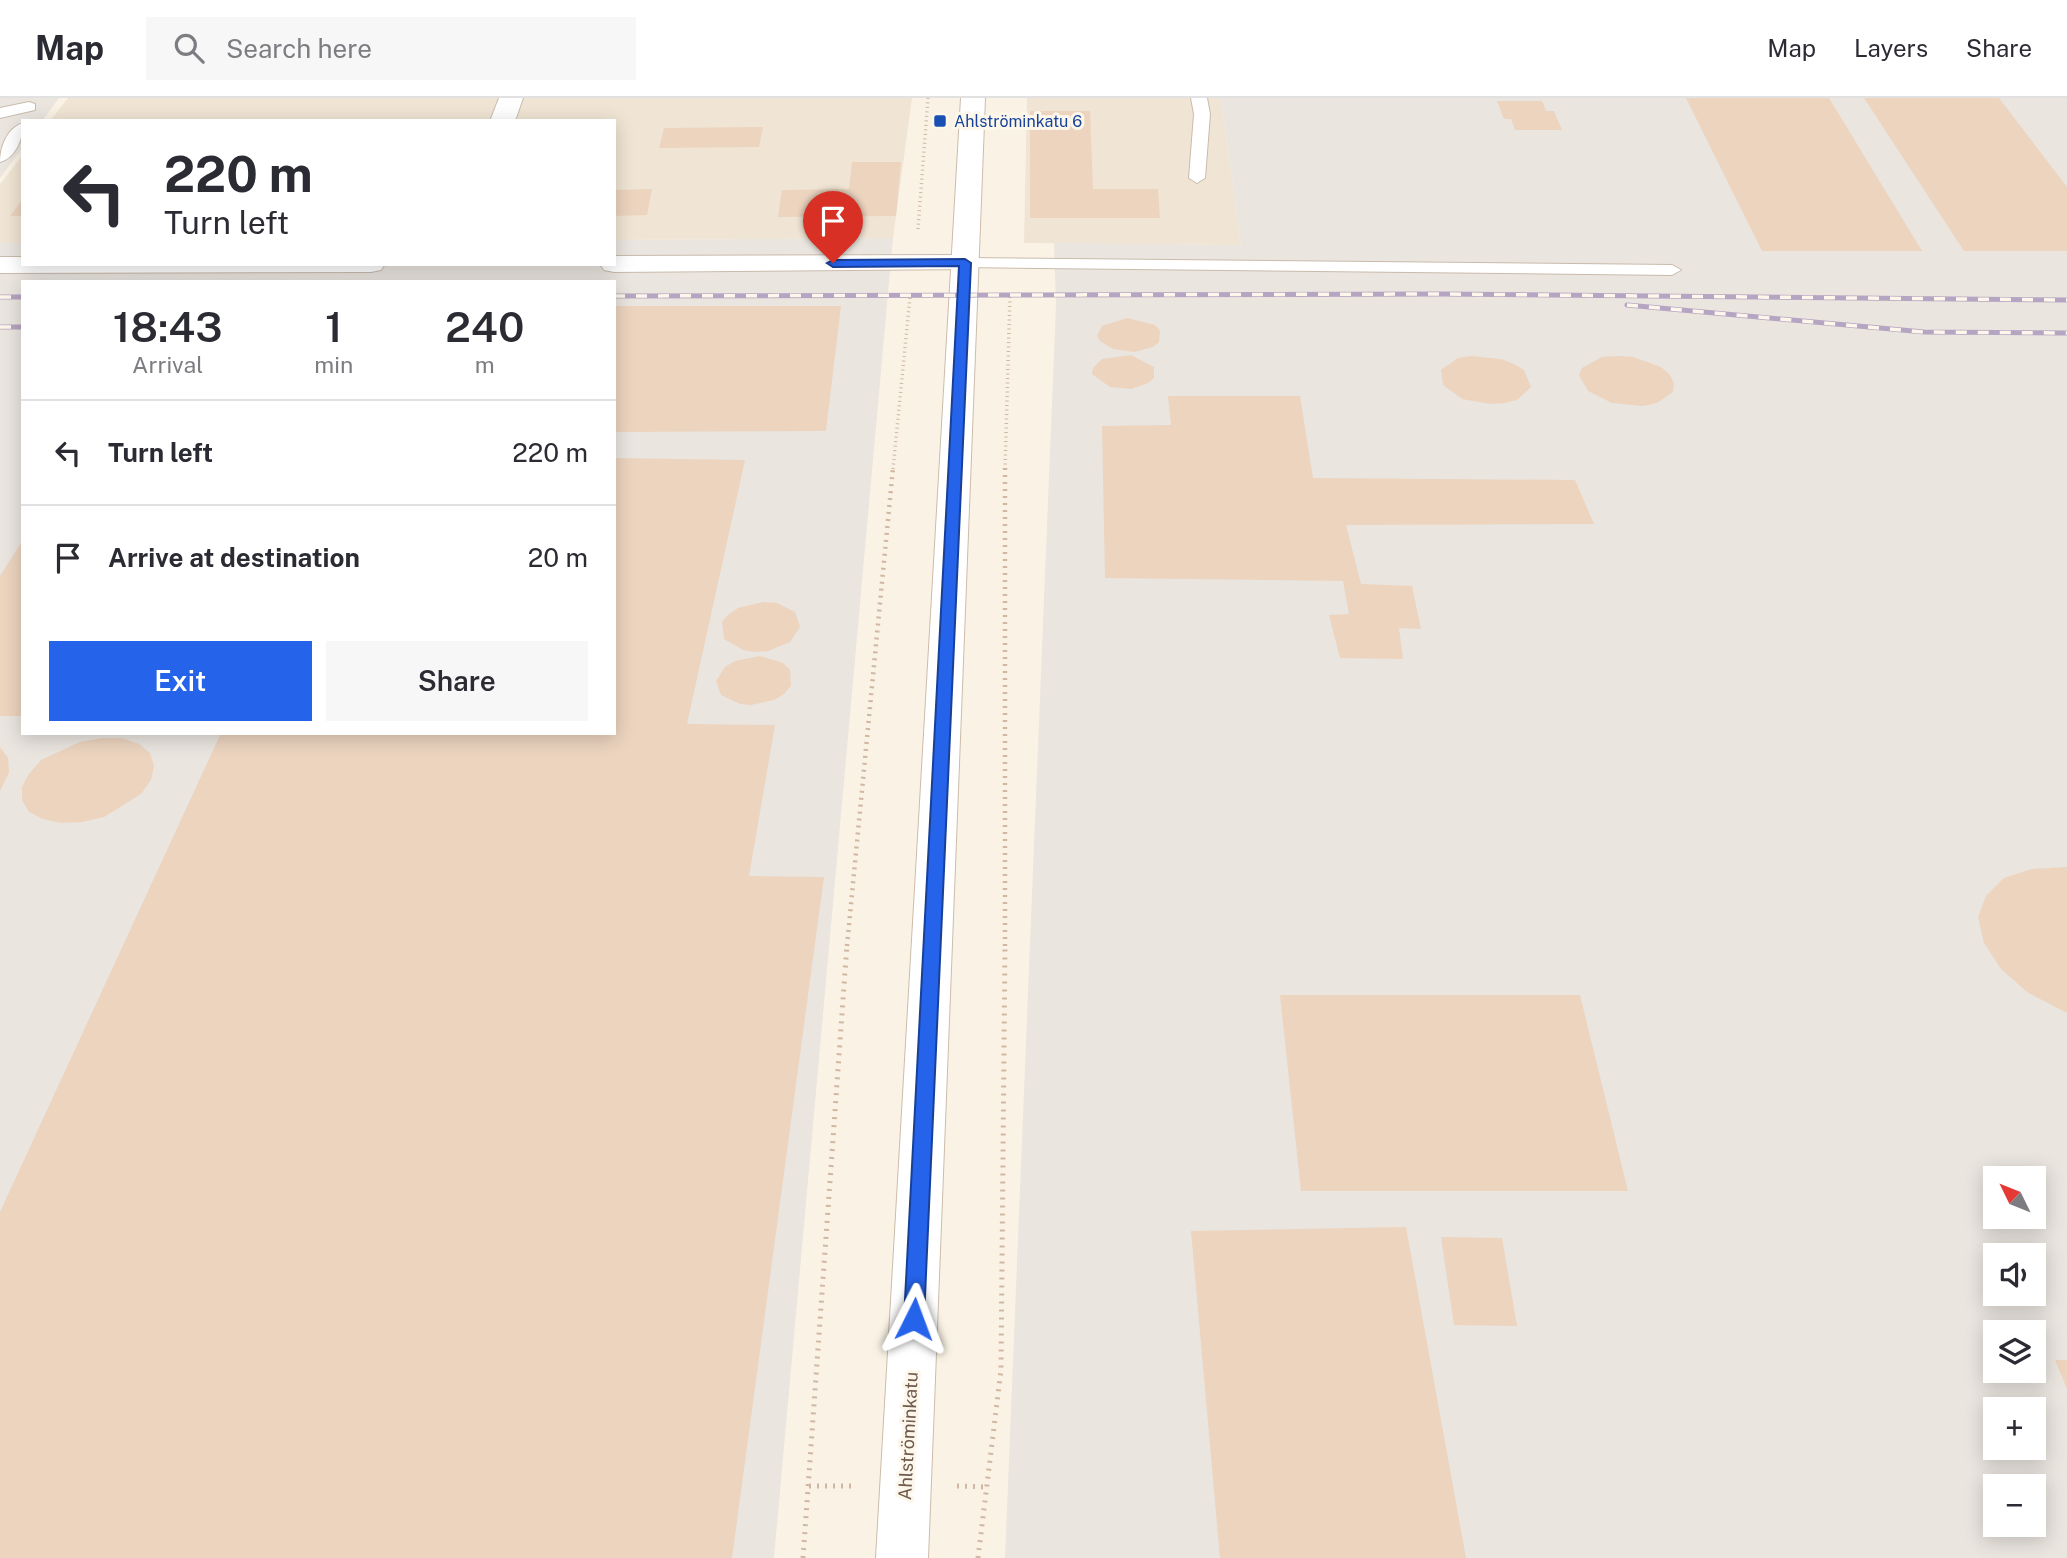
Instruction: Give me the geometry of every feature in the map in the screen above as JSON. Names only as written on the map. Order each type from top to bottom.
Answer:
[{"type":"street","points":[[503,119],[511,98]]},
{"type":"street","name":"Ahlströminkatu","points":[[902,1558],[973,98]]},
{"type":"street","points":[[616,264],[965,263]]},
{"type":"street","points":[[0,265],[21,265]]},
{"type":"lane","points":[[0,112],[11,98]]},
{"type":"lane","points":[[1197,178],[1202,114],[1199,98]]},
{"type":"lane","points":[[0,112],[27,109]]},
{"type":"lane","points":[[0,157],[21,131]]},
{"type":"lane","points":[[965,263],[1672,270]]},
{"type":"lane","points":[[1349,267],[1357,284]]},
{"type":"path","points":[[803,1558],[855,839],[915,263],[928,98]]},
{"type":"path","points":[[978,1558],[1001,1370],[1006,868],[1005,405],[1010,295],[1008,265]]},
{"type":"shaded area","points":[[0,98],[59,98],[43,119],[21,119],[21,150],[0,178]]},
{"type":"shaded area","points":[[68,98],[912,98],[893,238],[616,240],[616,119],[52,119]]},
{"type":"shaded area","points":[[1027,98],[1221,98],[1241,245],[1024,243]]},
{"type":"shaded area","points":[[1221,98],[2067,98],[2067,1558],[1005,1558],[1056,304],[1054,243],[1241,245]]},
{"type":"shaded area","points":[[21,158],[21,243],[0,243],[0,184]]},
{"type":"shaded area","points":[[893,238],[774,1558],[0,1558],[0,243],[21,243],[21,266],[616,266],[616,240]]},
{"type":"building","points":[[1686,98],[1829,98],[1922,251],[1762,251]]},
{"type":"building","points":[[1864,98],[1999,98],[2067,187],[2067,251],[1964,251]]},
{"type":"building","points":[[1497,101],[1542,101],[1546,111],[1554,111],[1562,130],[1515,130],[1511,119],[1504,119]]},
{"type":"building","points":[[1030,111],[1090,111],[1093,189],[1158,189],[1160,218],[1030,218]]},
{"type":"building","points":[[763,127],[759,147],[659,148],[664,128]]},
{"type":"building","points":[[852,162],[901,162],[896,216],[778,217],[782,190],[849,189]]},
{"type":"building","points":[[652,189],[647,215],[616,216],[616,190]]},
{"type":"building","points":[[21,202],[21,216],[10,216]]},
{"type":"building","points":[[616,306],[841,306],[826,431],[616,432]]},
{"type":"building","points":[[1127,318],[1155,325],[1160,331],[1159,342],[1153,347],[1134,352],[1113,349],[1100,341],[1097,336],[1102,326]]},
{"type":"building","points":[[1131,355],[1154,367],[1154,378],[1148,383],[1131,389],[1110,387],[1092,374],[1093,368],[1102,359]]},
{"type":"building","points":[[1471,356],[1501,359],[1514,364],[1524,370],[1531,387],[1517,400],[1504,403],[1490,404],[1462,399],[1443,385],[1441,370],[1458,358]]},
{"type":"building","points":[[1602,357],[1633,357],[1661,367],[1670,375],[1674,384],[1673,392],[1657,403],[1643,406],[1612,403],[1588,391],[1579,375],[1582,368]]},
{"type":"building","points":[[1168,396],[1300,396],[1313,478],[1575,480],[1594,524],[1346,525],[1361,584],[1412,586],[1421,629],[1399,628],[1403,659],[1340,658],[1329,615],[1349,614],[1343,581],[1105,578],[1102,426],[1171,425]]},
{"type":"building","points":[[616,458],[745,460],[687,724],[775,725],[749,876],[824,877],[732,1558],[0,1558],[0,1212],[220,735],[616,735]]},
{"type":"building","points":[[21,543],[21,716],[0,716],[0,576]]},
{"type":"building","points":[[763,602],[777,603],[795,612],[800,627],[790,642],[768,651],[755,652],[743,650],[724,639],[722,622],[728,615],[738,608]]},
{"type":"building","points":[[760,656],[783,663],[790,670],[791,686],[784,694],[774,700],[751,705],[740,704],[721,695],[716,681],[725,667],[735,661]]},
{"type":"building","points":[[122,738],[139,744],[150,753],[154,766],[151,780],[141,794],[104,817],[82,822],[61,823],[29,812],[22,800],[22,787],[41,760],[80,742]]},
{"type":"building","points":[[0,747],[8,758],[9,772],[0,791]]},
{"type":"building","points":[[2067,867],[2067,1013],[2027,992],[2001,969],[1984,943],[1978,917],[1986,896],[2004,878],[2032,869]]},
{"type":"building","points":[[1280,995],[1580,995],[1628,1191],[1301,1191]]},
{"type":"building","points":[[1406,1227],[1466,1558],[1220,1558],[1191,1231]]},
{"type":"building","points":[[1441,1237],[1502,1238],[1517,1326],[1454,1325]]},
{"type":"building","points":[[2055,1360],[2067,1360],[2067,1389]]},
{"type":"railway","points":[[616,296],[1441,294],[2067,300]]},
{"type":"railway","points":[[0,297],[21,297]]},
{"type":"railway","points":[[1627,305],[1924,332],[2067,333]]},
{"type":"railway","points":[[0,327],[21,327]]},
{"type":"place","name":"Ahlströminkatu 6","points":[[940,121]]},
{"type":"route","points":[[833,263],[965,263],[914,1319]]}]
